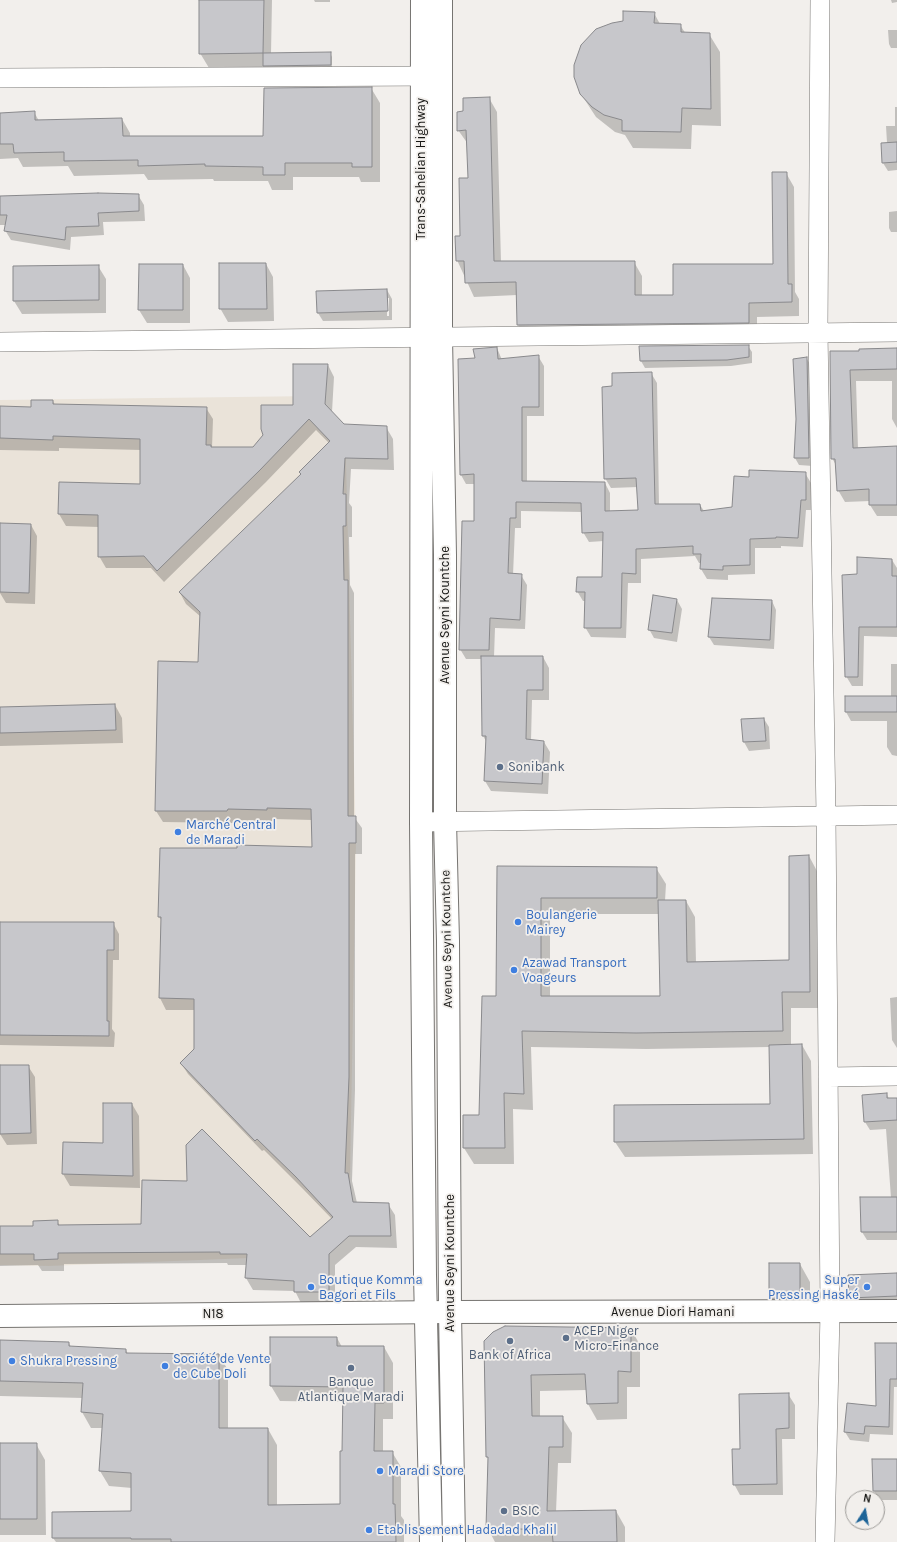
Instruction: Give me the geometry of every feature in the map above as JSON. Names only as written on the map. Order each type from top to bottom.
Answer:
[{"type":"main road","name":"Trans-Sahelian Highway","points":[[422,0],[431,76],[434,331]]},
{"type":"main road","name":"Trans-Sahelian Highway","points":[[434,331],[431,76],[441,0]]},
{"type":"main road","name":"Avenue Seyni Kountche","points":[[434,331],[445,555],[445,821],[448,941],[450,1312],[454,1542]]},
{"type":"main road","name":"Avenue Seyni Kountche","points":[[431,1542],[421,822],[434,331]]},
{"type":"main road","name":"Avenue Diori Hamani","points":[[427,1313],[897,1311]]},
{"type":"main road","name":"N18","points":[[0,1316],[427,1313]]},
{"type":"street","points":[[820,0],[818,332],[826,815],[830,1312],[825,1542]]},
{"type":"street","points":[[0,78],[431,76]]},
{"type":"street","points":[[0,342],[434,331],[897,332]]},
{"type":"street","points":[[421,822],[897,815]]},
{"type":"street","points":[[828,1077],[897,1076]]},
{"type":"shaded area","name":"Marché Central de Maradi","points":[[315,396],[345,425],[356,843],[349,1236],[328,1255],[48,1266],[0,1265],[0,400]]},
{"type":"building","points":[[199,0],[264,0],[263,53],[199,54]]},
{"type":"building","points":[[623,11],[655,12],[654,23],[681,24],[681,32],[710,33],[711,109],[682,108],[681,132],[622,131],[622,120],[604,115],[592,107],[580,94],[574,77],[574,65],[581,45],[596,29],[612,23],[623,21]]},
{"type":"building","points":[[331,52],[331,65],[263,66],[263,53]]},
{"type":"building","points":[[372,87],[372,167],[352,167],[352,163],[285,163],[285,175],[263,175],[263,167],[205,166],[205,164],[138,166],[138,160],[64,161],[64,152],[14,153],[13,144],[0,144],[0,113],[35,111],[35,120],[122,118],[123,136],[263,136],[264,88]]},
{"type":"building","points":[[490,97],[494,261],[635,261],[635,295],[673,295],[673,264],[773,264],[772,172],[787,172],[788,284],[792,284],[792,302],[749,303],[749,323],[517,325],[516,282],[465,283],[464,261],[456,261],[455,236],[460,236],[459,178],[468,178],[466,130],[457,131],[457,112],[463,111],[463,98]]},
{"type":"building","points":[[897,142],[897,162],[882,163],[881,143]]},
{"type":"building","points":[[98,193],[139,194],[139,211],[98,213],[99,226],[66,227],[65,240],[4,231],[7,215],[0,215],[0,196]]},
{"type":"building","points":[[219,263],[266,263],[267,309],[219,309]]},
{"type":"building","points":[[139,264],[183,264],[183,310],[138,310]]},
{"type":"building","points":[[99,265],[99,300],[13,301],[13,266]]},
{"type":"building","points":[[387,289],[388,311],[317,313],[316,291]]},
{"type":"building","points":[[749,345],[749,357],[727,360],[640,361],[639,346]]},
{"type":"building","points":[[497,347],[498,359],[539,355],[539,407],[522,407],[522,481],[605,482],[605,511],[638,510],[636,478],[604,479],[602,387],[612,386],[612,373],[652,372],[655,504],[700,504],[701,511],[732,507],[734,476],[749,477],[749,470],[806,472],[806,500],[801,500],[798,538],[776,537],[750,539],[750,565],[723,566],[723,570],[700,569],[701,554],[693,554],[693,546],[636,549],[636,574],[622,573],[621,628],[584,628],[585,592],[576,592],[577,577],[602,577],[603,532],[582,533],[581,503],[516,502],[516,518],[510,518],[508,573],[522,574],[520,620],[490,618],[489,650],[459,650],[462,521],[474,521],[474,474],[460,475],[458,359],[475,358],[473,349]]},
{"type":"building","points":[[897,348],[897,369],[850,370],[853,448],[897,446],[897,505],[869,505],[869,489],[837,491],[835,459],[831,459],[830,351],[859,351],[859,349]]},
{"type":"building","points":[[807,357],[809,458],[794,458],[796,419],[793,359]]},
{"type":"building","points":[[293,364],[328,364],[325,404],[344,424],[387,426],[388,459],[345,458],[343,494],[346,494],[346,526],[343,526],[344,580],[348,580],[348,816],[356,816],[356,843],[349,843],[349,1077],[345,1173],[348,1173],[353,1202],[389,1203],[391,1236],[349,1236],[329,1254],[329,1292],[294,1292],[294,1281],[245,1278],[247,1254],[220,1254],[220,1252],[58,1253],[58,1259],[34,1260],[34,1254],[0,1254],[0,1226],[33,1226],[33,1221],[58,1220],[58,1225],[141,1224],[142,1180],[187,1181],[186,1145],[202,1129],[310,1237],[333,1217],[296,1177],[257,1139],[255,1141],[180,1063],[194,1049],[194,999],[159,998],[161,917],[158,917],[160,848],[237,848],[237,845],[312,847],[311,809],[267,808],[267,810],[228,809],[227,811],[155,811],[158,661],[198,662],[200,612],[179,592],[301,474],[299,472],[330,441],[309,419],[260,470],[157,571],[144,556],[98,557],[98,515],[58,514],[59,482],[140,484],[140,439],[53,436],[53,440],[0,438],[0,406],[31,407],[31,400],[53,400],[53,404],[207,407],[206,445],[211,445],[211,447],[253,447],[263,435],[261,429],[261,405],[293,405]]},
{"type":"building","points":[[0,523],[31,524],[29,593],[0,592]]},
{"type":"building","points":[[857,557],[892,559],[892,576],[897,576],[897,627],[859,627],[858,677],[845,677],[842,575],[857,574]]},
{"type":"building","points":[[653,595],[677,599],[672,633],[648,630]]},
{"type":"building","points":[[712,598],[772,600],[770,640],[708,637]]},
{"type":"building","points":[[481,656],[543,656],[543,690],[527,690],[526,739],[544,741],[542,784],[484,781],[486,736],[482,736]]},
{"type":"building","points":[[845,696],[897,696],[897,712],[845,712]]},
{"type":"building","points":[[115,704],[116,730],[0,733],[0,707]]},
{"type":"building","points":[[764,718],[766,741],[743,742],[741,719]]},
{"type":"building","points":[[809,855],[810,992],[782,992],[783,1031],[636,1033],[522,1031],[524,1094],[504,1093],[505,1148],[463,1148],[463,1115],[479,1115],[482,996],[496,996],[497,866],[657,867],[657,898],[541,898],[541,996],[660,996],[658,900],[686,900],[687,962],[789,960],[789,856]]},
{"type":"building","points":[[0,922],[114,922],[114,950],[107,950],[107,1021],[109,1021],[109,1036],[0,1035]]},
{"type":"building","points":[[802,1044],[804,1139],[614,1142],[614,1105],[770,1104],[769,1045]]},
{"type":"building","points":[[0,1065],[29,1065],[31,1133],[0,1134]]},
{"type":"building","points":[[887,1093],[887,1098],[897,1098],[897,1120],[864,1122],[862,1095]]},
{"type":"building","points":[[103,1103],[132,1103],[133,1176],[62,1174],[63,1142],[103,1143]]},
{"type":"building","points":[[860,1197],[897,1197],[897,1232],[861,1232]]},
{"type":"building","points":[[769,1263],[800,1263],[800,1299],[769,1299]]},
{"type":"building","points":[[897,1273],[897,1296],[849,1298],[848,1275]]},
{"type":"building","points":[[505,1326],[631,1328],[631,1372],[618,1371],[618,1403],[587,1404],[585,1374],[531,1375],[532,1416],[563,1416],[563,1447],[549,1447],[547,1511],[616,1510],[617,1542],[553,1542],[552,1530],[486,1528],[488,1457],[486,1457],[484,1341],[493,1332]]},
{"type":"building","points":[[270,1337],[337,1337],[337,1346],[384,1346],[384,1403],[375,1403],[374,1451],[393,1451],[393,1504],[395,1504],[396,1542],[171,1542],[171,1539],[52,1538],[52,1512],[131,1511],[131,1473],[99,1471],[103,1414],[81,1412],[83,1383],[0,1381],[0,1340],[69,1342],[69,1346],[126,1349],[126,1353],[219,1354],[219,1428],[268,1428],[268,1505],[340,1504],[340,1451],[342,1451],[343,1387],[270,1386]]},
{"type":"building","points":[[875,1343],[897,1343],[897,1379],[890,1379],[889,1427],[865,1426],[864,1434],[844,1432],[847,1403],[876,1406]]},
{"type":"building","points":[[789,1393],[789,1428],[776,1429],[777,1484],[733,1485],[732,1449],[740,1449],[739,1394]]},
{"type":"building","points":[[0,1443],[37,1443],[37,1519],[0,1519]]},
{"type":"building","points":[[872,1459],[897,1459],[897,1491],[873,1490]]},
{"type":"place","name":"Sonibank","points":[[500,767]]},
{"type":"place","name":"Marché Central de Maradi","points":[[178,832]]},
{"type":"place","name":"Boulangerie Mairey","points":[[518,922]]},
{"type":"place","name":"Azawad Transport Voageurs","points":[[514,970]]},
{"type":"place","name":"Boutique Komma Bagori et Fils","points":[[311,1287]]},
{"type":"place","name":"Super Pressing Haské","points":[[867,1287]]},
{"type":"place","name":"ACEP Niger Micro-Finance","points":[[566,1338]]},
{"type":"place","name":"Bank of Africa","points":[[510,1341]]},
{"type":"place","name":"Shukra Pressing","points":[[12,1361]]},
{"type":"place","name":"Société de Vente de Cube Doli","points":[[165,1366]]},
{"type":"place","name":"Banque Atlantique Maradi","points":[[351,1368]]},
{"type":"place","name":"Maradi Store","points":[[380,1471]]},
{"type":"place","name":"BSIC","points":[[504,1511]]},
{"type":"place","name":"Etablissement Hadadad Khalil","points":[[369,1530]]}]
